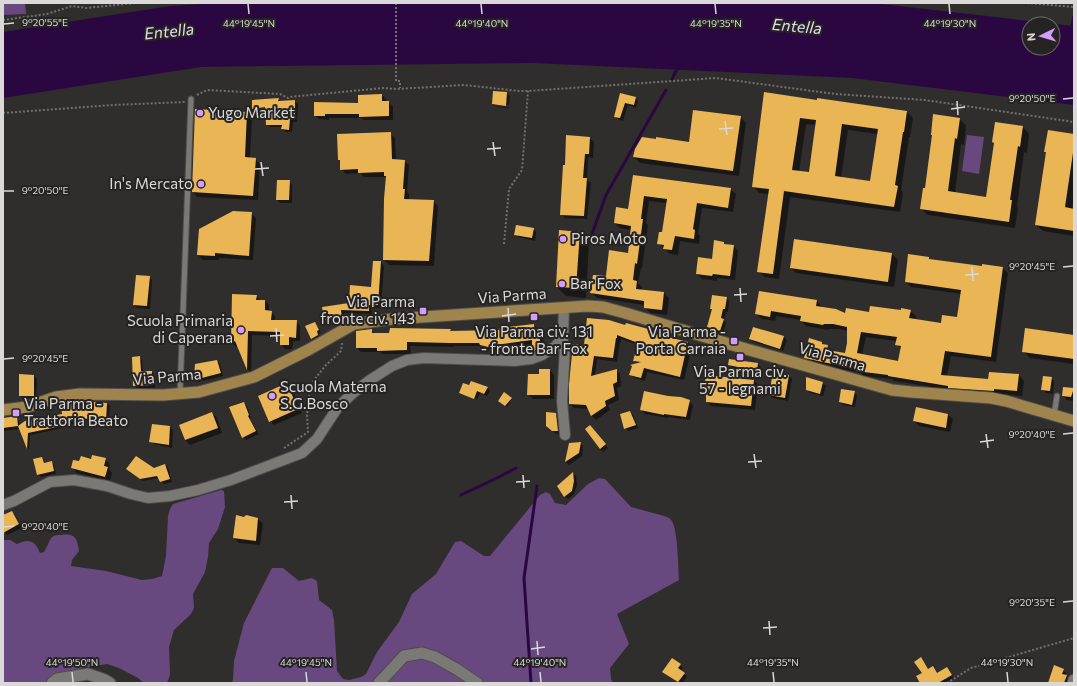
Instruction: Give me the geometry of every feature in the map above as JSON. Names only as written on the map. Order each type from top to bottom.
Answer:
[{"type":"main road","name":"Via Parma","points":[[3,410],[28,407],[56,397],[80,394],[127,395],[180,394],[199,392],[254,377],[308,350],[354,324],[392,319],[588,306],[603,307],[625,312],[746,349],[892,390],[991,398],[1074,421]]},
{"type":"street","points":[[3,505],[14,502],[50,482],[74,480],[107,486],[148,498],[170,496],[198,490],[231,480],[302,452],[318,439],[338,407],[353,393],[386,370],[407,360],[424,358],[514,361],[531,358],[542,354],[556,346],[563,336],[564,308]]},
{"type":"street","points":[[562,338],[565,348],[562,401],[565,435]]},
{"type":"street","points":[[379,683],[404,656],[422,653],[441,660],[477,683]]},
{"type":"street","points":[[52,683],[57,679],[88,674],[110,683]]},
{"type":"lane","points":[[180,394],[191,99]]},
{"type":"lane","points":[[1054,415],[1057,396]]},
{"type":"path","points":[[3,20],[47,14],[72,6],[86,8],[136,3]]},
{"type":"path","points":[[396,3],[396,81],[400,81],[400,88]]},
{"type":"path","points":[[1027,3],[1074,7]]},
{"type":"path","points":[[3,113],[113,105],[185,102],[207,90],[280,94],[288,98],[383,88],[464,84],[528,91],[716,78],[835,94],[925,100],[1074,122]]},
{"type":"path","points":[[504,244],[509,189],[522,170],[528,91]]},
{"type":"path","points":[[279,452],[308,432],[307,414],[311,384],[325,366],[341,351],[344,330]]},
{"type":"path","points":[[948,683],[971,668],[1074,638]]},
{"type":"shaded area","points":[[3,3],[25,3],[26,14],[3,15]]},
{"type":"shaded area","points":[[967,135],[984,137],[979,174],[962,171]]},
{"type":"shaded area","points":[[599,478],[605,479],[631,507],[670,519],[674,526],[677,549],[679,580],[617,614],[629,644],[610,668],[613,683],[232,683],[234,661],[244,623],[272,568],[283,568],[299,581],[312,578],[317,581],[319,600],[332,610],[337,671],[343,679],[349,680],[361,677],[366,674],[377,652],[399,622],[412,594],[436,574],[455,542],[461,541],[484,556],[490,556],[540,495],[546,492],[550,494],[555,503],[566,505],[588,484]]},
{"type":"shaded area","points":[[221,490],[224,491],[225,507],[218,529],[209,543],[205,572],[193,594],[194,608],[191,614],[174,630],[169,647],[170,675],[167,683],[144,683],[138,678],[119,668],[107,664],[72,670],[53,676],[46,683],[3,683],[3,540],[10,540],[17,544],[25,541],[32,542],[40,553],[44,552],[52,537],[58,535],[69,535],[74,537],[76,540],[79,551],[72,560],[71,566],[106,571],[142,580],[152,579],[162,576],[166,556],[168,516],[173,504]]},
{"type":"water","name":"Entella","points":[[220,3],[872,3],[1021,20],[1021,56],[1061,56],[1061,25],[1074,26],[1074,105],[852,78],[533,63],[201,67],[3,98],[3,32],[170,6]]},
{"type":"building","points":[[493,91],[507,92],[506,106],[492,104]]},
{"type":"building","points":[[764,92],[907,111],[895,185],[898,186],[894,207],[784,191],[773,274],[757,272],[769,189],[752,187]],"holes":[[[800,118],[816,120],[809,172],[792,170]],[[842,124],[878,129],[870,181],[835,176]]]},
{"type":"building","points":[[620,93],[636,97],[634,105],[625,103],[620,118],[614,117]]},
{"type":"building","points":[[382,94],[382,101],[389,101],[389,116],[359,117],[359,114],[325,114],[325,116],[314,116],[314,102],[358,103],[358,95]]},
{"type":"building","points":[[279,98],[278,101],[295,100],[295,119],[290,119],[289,130],[281,129],[282,125],[266,125],[265,107],[252,109],[252,100]]},
{"type":"building","points":[[195,109],[247,112],[245,157],[256,158],[253,196],[192,192]]},
{"type":"building","points":[[693,110],[741,116],[733,171],[633,157],[635,149],[642,137],[656,139],[656,137],[689,142]]},
{"type":"building","points":[[933,114],[960,118],[957,139],[955,138],[948,191],[986,197],[994,143],[992,142],[995,122],[1023,126],[1020,147],[1018,146],[1010,200],[1012,200],[1009,222],[920,209],[923,188],[925,188],[932,135]]},
{"type":"building","points":[[1048,130],[1074,134],[1074,146],[1065,207],[1074,209],[1074,231],[1035,225]]},
{"type":"building","points":[[391,132],[392,159],[405,160],[403,189],[405,189],[404,199],[434,200],[429,261],[383,260],[386,176],[384,176],[384,172],[358,173],[358,169],[340,170],[337,134]]},
{"type":"building","points":[[566,135],[590,137],[589,154],[585,154],[583,178],[587,178],[584,216],[560,215],[563,165],[565,165]]},
{"type":"building","points":[[633,175],[731,188],[728,208],[697,203],[693,229],[695,230],[694,239],[675,236],[672,250],[663,249],[664,245],[657,244],[659,232],[662,232],[667,199],[644,196],[641,219],[643,219],[637,264],[635,263],[633,280],[637,281],[636,289],[664,292],[662,310],[644,308],[644,301],[590,293],[593,275],[606,276],[609,250],[628,253],[631,226],[614,223],[616,207],[628,209]]},
{"type":"building","points":[[277,180],[290,180],[289,200],[276,200]]},
{"type":"building","points":[[233,211],[252,212],[249,256],[215,253],[215,256],[197,255],[199,229]]},
{"type":"building","points":[[516,225],[534,228],[532,238],[514,235]]},
{"type":"building","points":[[559,230],[580,232],[576,288],[556,287]]},
{"type":"building","points":[[794,239],[892,253],[888,282],[790,268]]},
{"type":"building","points":[[714,240],[724,242],[724,244],[734,245],[730,276],[696,274],[698,257],[712,259]]},
{"type":"building","points":[[908,254],[929,257],[929,259],[982,266],[982,264],[1003,267],[991,357],[945,351],[941,375],[988,379],[989,372],[1019,374],[1017,391],[948,388],[948,386],[888,375],[856,371],[856,369],[804,358],[809,338],[828,345],[827,350],[845,353],[847,343],[847,327],[833,324],[823,325],[800,321],[801,316],[771,311],[770,317],[755,314],[759,291],[817,300],[816,306],[836,309],[845,313],[846,308],[869,312],[870,306],[911,310],[909,318],[941,323],[942,315],[957,317],[961,290],[905,282]],"holes":[[[861,332],[897,337],[895,345],[901,346],[898,361],[857,353]]]},
{"type":"building","points":[[373,261],[381,261],[378,305],[369,305],[369,311],[341,310],[342,318],[324,320],[322,307],[349,303],[350,285],[371,287]]},
{"type":"building","points":[[136,275],[150,276],[147,306],[133,305]]},
{"type":"building","points":[[232,294],[257,295],[256,300],[265,300],[265,310],[272,311],[271,320],[297,320],[296,338],[289,337],[289,345],[280,345],[280,332],[248,331],[247,370],[235,341],[231,343]]},
{"type":"building","points":[[712,295],[727,297],[725,309],[723,309],[721,318],[724,319],[720,331],[707,327],[712,309],[710,309]]},
{"type":"building","points":[[587,318],[609,320],[625,325],[626,323],[652,330],[652,333],[688,342],[680,377],[644,368],[641,378],[629,375],[632,366],[630,365],[641,362],[633,361],[638,343],[617,335],[613,358],[594,356],[591,376],[617,369],[617,382],[613,384],[615,396],[605,401],[606,406],[591,416],[586,405],[569,404],[569,384],[573,344],[584,345]]},
{"type":"building","points":[[315,322],[319,330],[317,331],[318,335],[311,339],[305,326]]},
{"type":"building","points":[[534,324],[535,336],[540,336],[540,348],[532,352],[532,340],[488,347],[480,345],[479,343],[407,342],[407,350],[377,351],[377,348],[356,348],[356,331],[372,329],[372,333],[389,333],[390,328],[451,329],[450,331],[500,330],[499,328]]},
{"type":"building","points":[[753,327],[784,336],[780,349],[749,339]]},
{"type":"building","points":[[1025,328],[1074,335],[1074,359],[1022,352]]},
{"type":"building","points":[[140,356],[141,371],[152,371],[152,385],[133,386],[132,357]]},
{"type":"building","points":[[729,359],[758,363],[757,371],[728,365]]},
{"type":"building","points":[[217,360],[221,373],[194,380],[195,364]]},
{"type":"building","points":[[539,369],[550,369],[550,395],[527,395],[528,374],[539,374]]},
{"type":"building","points":[[773,372],[789,375],[785,398],[769,395]]},
{"type":"building","points":[[19,374],[34,375],[34,396],[19,396]]},
{"type":"building","points":[[705,375],[754,380],[751,406],[706,402]]},
{"type":"building","points":[[1043,376],[1052,377],[1050,391],[1041,390]]},
{"type":"building","points":[[806,377],[823,382],[820,394],[806,390]]},
{"type":"building","points":[[471,381],[488,387],[484,394],[477,391],[474,399],[459,393],[463,383],[469,385]]},
{"type":"building","points":[[287,383],[298,409],[269,422],[258,396]]},
{"type":"building","points":[[1063,387],[1074,388],[1071,397],[1062,396]]},
{"type":"building","points":[[841,389],[855,391],[852,405],[839,402]]},
{"type":"building","points":[[644,391],[681,397],[690,400],[686,417],[664,415],[640,410]]},
{"type":"building","points":[[504,392],[512,398],[505,406],[498,401]]},
{"type":"building","points":[[79,401],[107,403],[106,422],[95,418],[94,420],[75,417],[75,421],[60,422],[61,426],[28,433],[27,449],[18,426],[25,421],[62,414],[61,406]]},
{"type":"building","points":[[244,402],[249,415],[248,416],[256,431],[242,438],[229,407]]},
{"type":"building","points":[[916,407],[948,414],[946,428],[913,421]]},
{"type":"building","points":[[630,411],[636,425],[624,429],[620,414]]},
{"type":"building","points":[[212,412],[218,428],[185,440],[179,425]]},
{"type":"building","points":[[546,412],[556,413],[558,431],[552,431],[546,426]]},
{"type":"building","points":[[17,416],[18,426],[3,428],[3,418]]},
{"type":"building","points":[[152,424],[170,426],[169,445],[149,442]]},
{"type":"building","points":[[590,425],[606,444],[600,449],[585,429]]},
{"type":"building","points":[[581,442],[579,453],[565,462],[569,443]]},
{"type":"building","points":[[92,455],[106,458],[104,466],[108,467],[105,477],[71,468],[73,460],[79,461],[81,456],[91,459]]},
{"type":"building","points":[[136,456],[154,468],[165,464],[170,479],[160,482],[157,476],[140,479],[126,469]]},
{"type":"building","points":[[42,457],[44,463],[52,461],[54,471],[37,475],[33,459]]},
{"type":"building","points":[[573,472],[574,481],[572,491],[564,497],[557,486]]},
{"type":"building","points":[[12,511],[19,524],[3,533],[3,515]]},
{"type":"building","points":[[236,515],[244,517],[246,515],[258,518],[256,541],[233,538]]},
{"type":"building","points":[[921,657],[928,669],[933,666],[937,673],[947,667],[952,675],[938,683],[920,683],[916,676],[922,673],[914,662]]},
{"type":"building","points":[[672,658],[681,664],[678,668],[685,673],[678,682],[662,672]]},
{"type":"building","points":[[1054,665],[1064,669],[1062,674],[1067,675],[1064,683],[1048,683]]},
{"type":"waterway","points":[[1071,30],[1074,16]]},
{"type":"waterway","points":[[672,79],[678,67]]},
{"type":"waterway","points":[[592,234],[606,195],[666,90]]},
{"type":"waterway","points":[[461,495],[516,468]]},
{"type":"waterway","points":[[531,683],[524,578],[537,486]]},
{"type":"place","name":"Yugo Market","points":[[200,113]]},
{"type":"place","name":"In's Mercato","points":[[201,184]]},
{"type":"place","name":"Piros Moto","points":[[563,239]]},
{"type":"place","name":"Bar Fox","points":[[562,284]]},
{"type":"place","name":"Via Parma fronte civ. 143","points":[[423,311]]},
{"type":"place","name":"Via Parma civ. 131 - fronte Bar Fox","points":[[534,317]]},
{"type":"place","name":"Scuola Primaria di Caperana","points":[[241,330]]},
{"type":"place","name":"Via Parma - Porta Carraia","points":[[734,341]]},
{"type":"place","name":"Via Parma civ. 57 - legnami","points":[[740,357]]},
{"type":"place","name":"Scuola Materna S.G.Bosco","points":[[272,396]]},
{"type":"place","name":"Via Parma - Trattoria Beato","points":[[16,413]]}]
